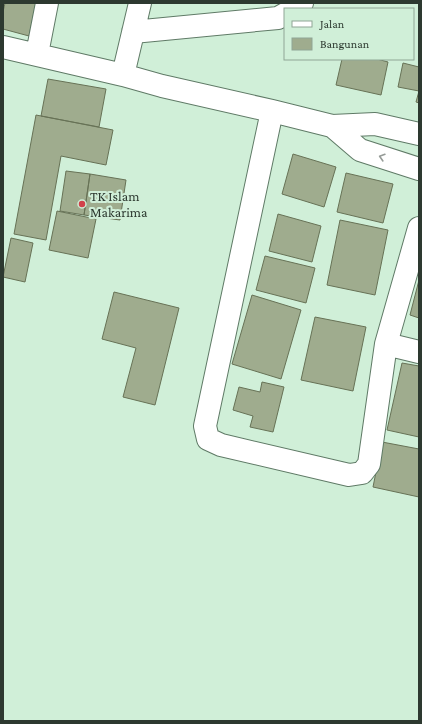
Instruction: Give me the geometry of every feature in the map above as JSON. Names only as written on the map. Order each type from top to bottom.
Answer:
[{"type":"street","points":[[37,54],[47,3]]},
{"type":"street","points":[[123,75],[140,3]]},
{"type":"street","points":[[132,32],[278,18],[284,15]]},
{"type":"street","points":[[3,47],[332,126],[375,124],[419,134]]},
{"type":"street","points":[[272,111],[205,426],[208,439],[221,445],[349,475],[362,473],[369,464],[386,344],[419,228]]},
{"type":"street","points":[[332,126],[360,150],[419,169]]},
{"type":"street","points":[[386,344],[419,352]]},
{"type":"building","points":[[5,3],[36,3],[29,36],[3,29],[3,12]]},
{"type":"building","points":[[342,60],[381,60],[388,62],[381,95],[336,85]]},
{"type":"building","points":[[403,63],[419,67],[419,91],[398,87]]},
{"type":"building","points":[[48,79],[106,89],[99,127],[41,116]]},
{"type":"building","points":[[419,91],[419,103],[416,102]]},
{"type":"building","points":[[36,115],[113,130],[106,165],[61,156],[46,240],[14,234]]},
{"type":"building","points":[[293,154],[336,167],[324,207],[282,194]]},
{"type":"building","points":[[66,171],[90,174],[84,215],[60,211]]},
{"type":"building","points":[[346,173],[393,184],[383,223],[337,212]]},
{"type":"building","points":[[90,174],[126,180],[120,220],[84,215]]},
{"type":"building","points":[[57,211],[96,219],[88,258],[49,250]]},
{"type":"building","points":[[278,214],[321,226],[312,262],[269,251]]},
{"type":"building","points":[[340,220],[388,230],[375,295],[327,285]]},
{"type":"building","points":[[11,238],[33,243],[25,282],[3,277]]},
{"type":"building","points":[[265,256],[315,268],[306,303],[256,290]]},
{"type":"building","points":[[419,280],[419,318],[410,315]]},
{"type":"building","points":[[114,292],[179,308],[155,405],[123,397],[136,348],[102,339]]},
{"type":"building","points":[[252,295],[301,310],[281,379],[232,364]]},
{"type":"building","points":[[315,317],[366,327],[353,391],[301,380]]},
{"type":"building","points":[[402,363],[419,366],[419,437],[387,430]]},
{"type":"building","points":[[262,382],[284,387],[273,432],[250,427],[253,416],[233,410],[239,387],[260,392]]},
{"type":"building","points":[[382,442],[419,449],[419,497],[373,487]]},
{"type":"place","name":"TK Islam Makarima","points":[[82,204]]}]
